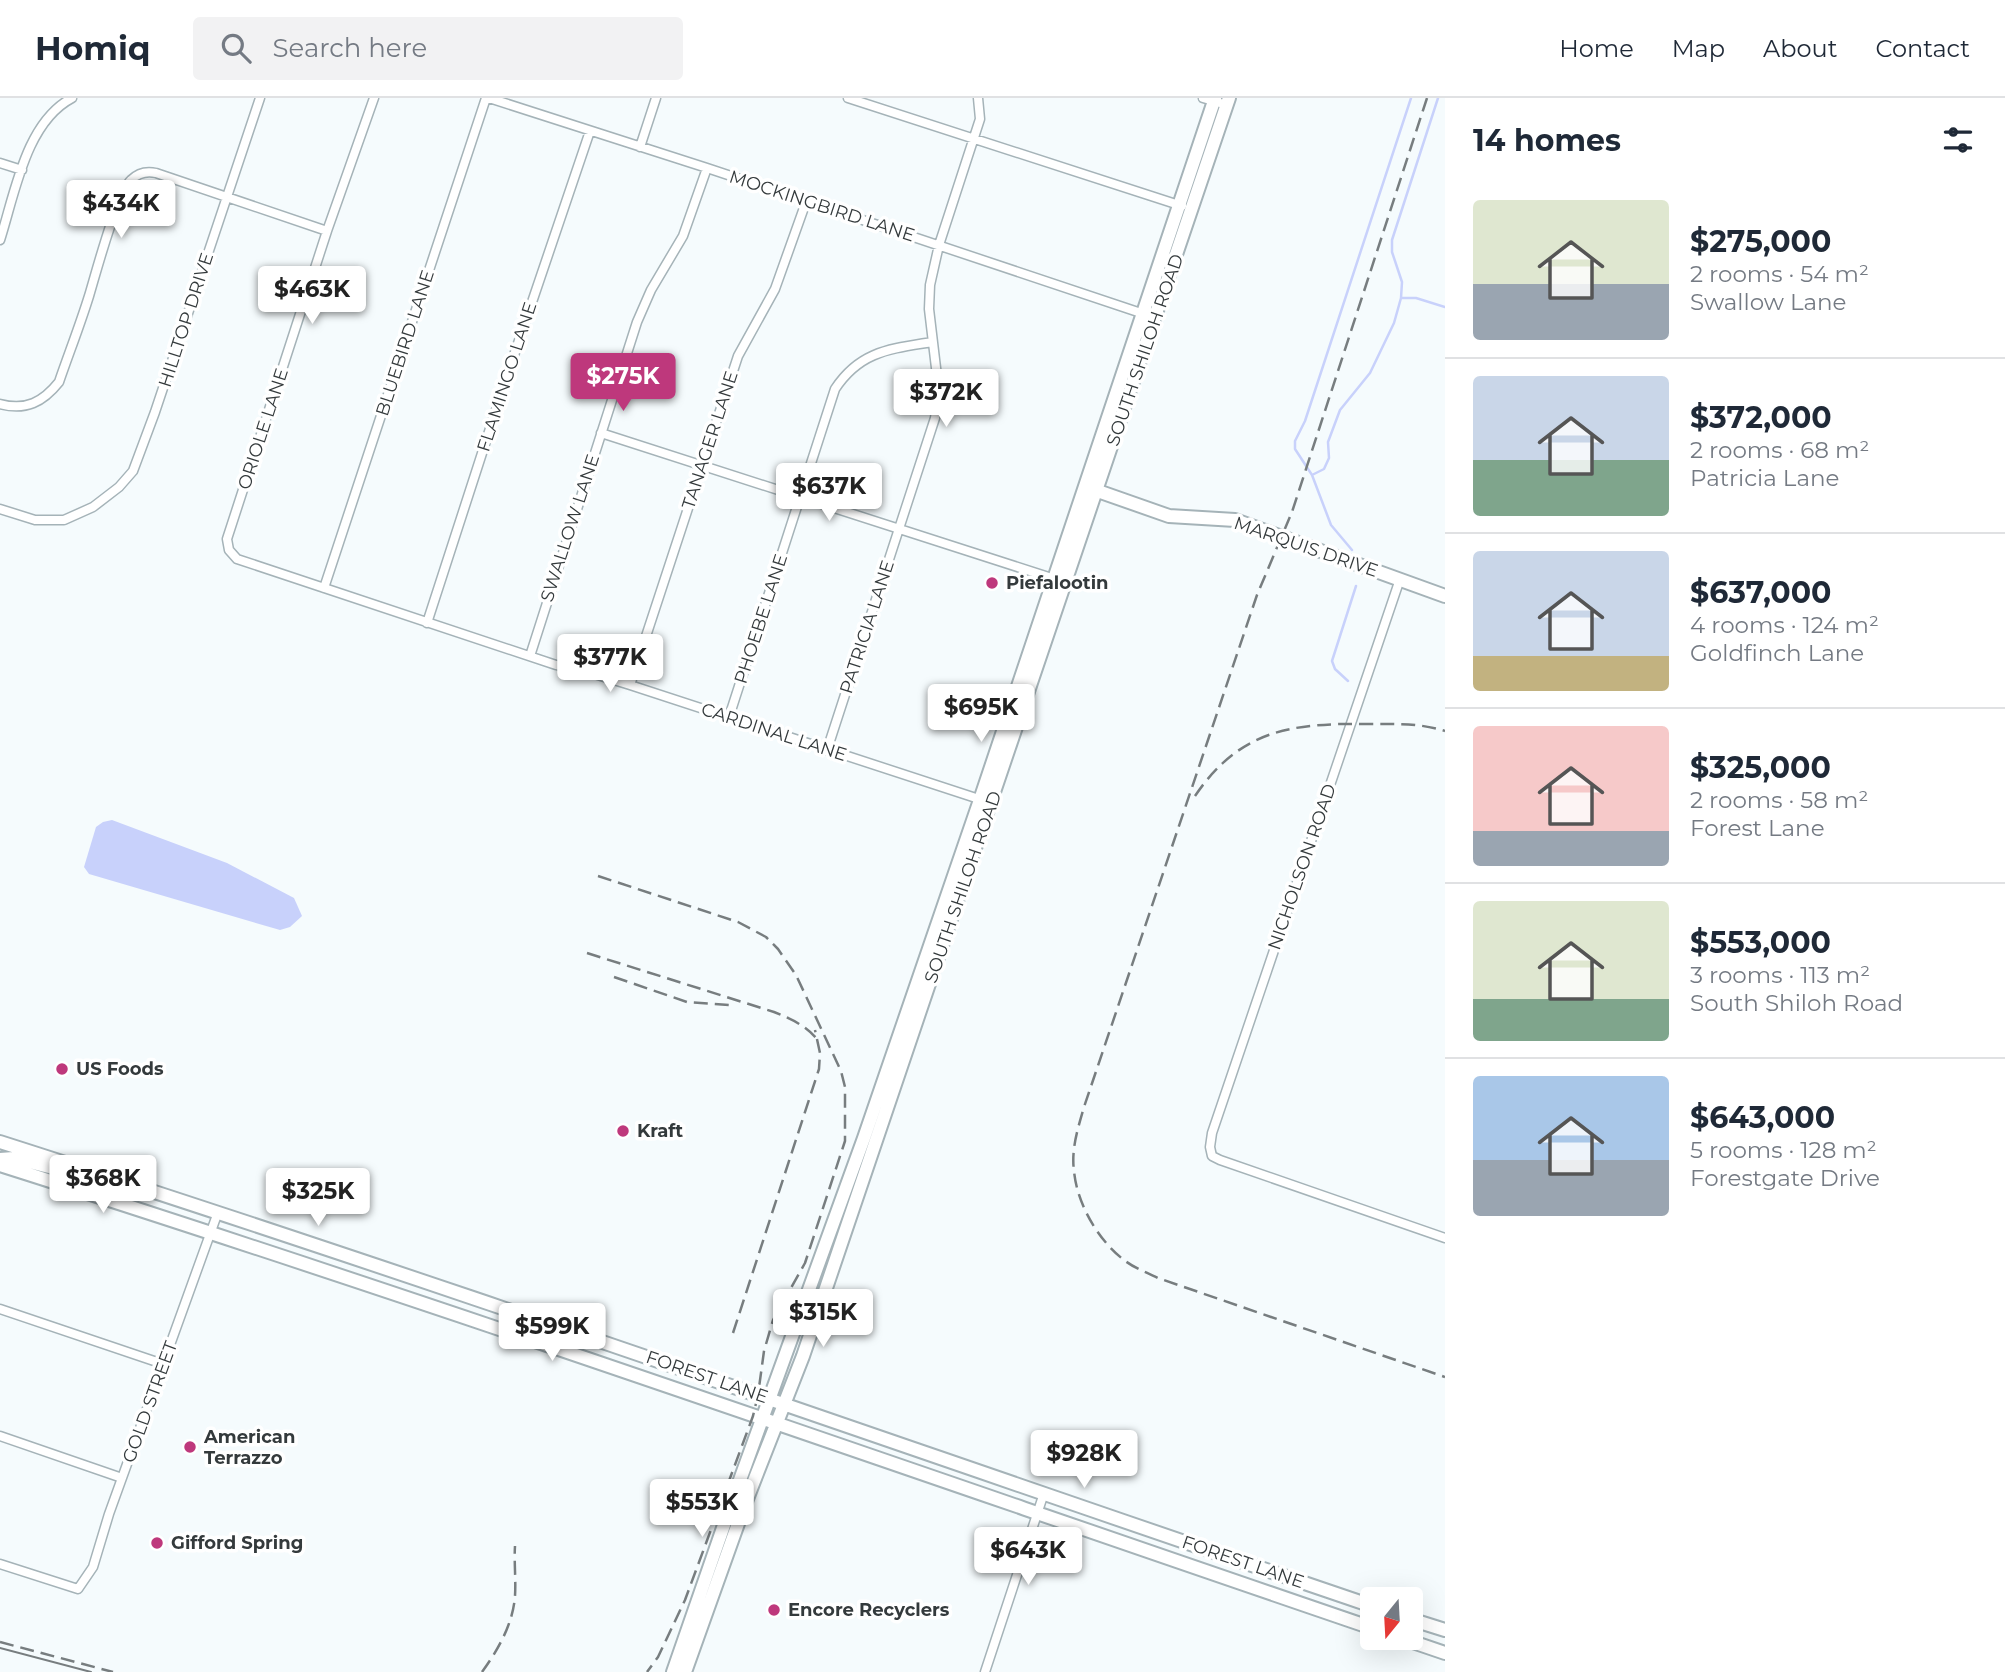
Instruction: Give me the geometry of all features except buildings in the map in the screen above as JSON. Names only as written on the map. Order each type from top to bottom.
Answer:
[{"type":"main road","name":"SOUTH SHILOH ROAD","points":[[685,1672],[744,1504],[786,1404],[986,802],[1053,579],[1179,205],[1210,99]]},
{"type":"main road","name":"SOUTH SHILOH ROAD","points":[[673,1672],[1066,583],[1228,102]]},
{"type":"main road","name":"MARQUIS DRIVE","points":[[1084,486],[1168,516],[1235,520],[1445,596]]},
{"type":"main road","name":"FOREST LANE","points":[[0,1142],[218,1212],[1360,1601]]},
{"type":"main road","points":[[0,1160],[14,1158],[53,1168],[64,1163]]},
{"type":"main road","name":"FOREST LANE","points":[[0,1165],[570,1351],[1360,1624]]},
{"type":"main road","points":[[1141,1548],[1147,1529]]},
{"type":"main road","points":[[1328,1613],[1336,1593]]},
{"type":"main road","points":[[1423,1623],[1445,1630]]},
{"type":"main road","points":[[1423,1646],[1445,1653]]},
{"type":"street","points":[[0,240],[31,142],[42,123],[59,105],[72,98]]},
{"type":"street","name":"HILLTOP DRIVE","points":[[0,509],[35,520],[64,520],[93,507],[119,487],[133,471],[260,98]]},
{"type":"street","name":"ORIOLE LANE","points":[[237,559],[229,550],[226,539],[327,231],[374,98]]},
{"type":"street","name":"MOCKINGBIRD LANE","points":[[487,98],[707,168],[1156,318]]},
{"type":"street","name":"BLUEBIRD LANE","points":[[324,588],[487,98]]},
{"type":"street","points":[[640,147],[656,98]]},
{"type":"street","points":[[848,98],[1192,209]]},
{"type":"street","name":"PATRICIA LANE","points":[[827,750],[936,408],[939,393],[929,300],[939,245],[980,119],[978,98]]},
{"type":"street","points":[[1210,99],[1228,102]]},
{"type":"street","name":"FLAMINGO LANE","points":[[427,623],[590,131]]},
{"type":"street","points":[[0,163],[22,170]]},
{"type":"street","name":"SWALLOW LANE","points":[[530,656],[637,322],[652,289],[683,236],[707,168]]},
{"type":"street","points":[[0,404],[26,407],[47,398],[59,382],[108,235],[130,181],[148,172],[156,173],[327,231]]},
{"type":"street","name":"TANAGER LANE","points":[[630,685],[738,356],[775,289],[806,202]]},
{"type":"street","name":"PHOEBE LANE","points":[[729,717],[835,389],[844,376],[867,356],[932,342]]},
{"type":"street","points":[[601,433],[1066,583]]},
{"type":"street","name":"CARDINAL LANE","points":[[237,559],[427,623],[630,685],[986,802]]},
{"type":"street","name":"NICHOLSON ROAD","points":[[1399,579],[1212,1133],[1210,1147],[1212,1156],[1445,1238]]},
{"type":"street","name":"GOLD STREET","points":[[0,1564],[78,1589],[93,1567],[122,1478],[218,1212]]},
{"type":"street","points":[[0,1309],[163,1364]]},
{"type":"street","points":[[0,1436],[122,1478]]},
{"type":"street","points":[[985,1672],[1044,1493]]},
{"type":"water","points":[[112,820],[227,863],[294,898],[302,916],[290,927],[280,930],[89,874],[84,867],[96,827]]},
{"type":"waterway","points":[[1352,550],[1331,525],[1312,475],[1295,449],[1295,441],[1305,421],[1411,98]]},
{"type":"waterway","points":[[1312,475],[1324,469],[1329,458],[1328,442],[1340,410],[1370,373],[1394,323],[1402,282],[1392,252],[1392,240],[1438,98]]},
{"type":"waterway","points":[[1401,298],[1416,298],[1445,307]]},
{"type":"waterway","points":[[1348,681],[1335,669],[1332,661],[1356,586]]},
{"type":"tram line","points":[[0,1648],[91,1672]]},
{"type":"railway","points":[[1427,98],[1292,512],[1257,595],[1084,1107],[1073,1163],[1079,1196],[1090,1220],[1115,1252],[1132,1265],[1158,1278],[1445,1377]]},
{"type":"railway","points":[[1195,796],[1231,756],[1251,743],[1293,728],[1343,724],[1408,725],[1445,731]]},
{"type":"railway","points":[[598,876],[738,922],[766,937],[796,975],[841,1071],[845,1087],[845,1141],[805,1263],[773,1320],[764,1351],[753,1416],[685,1600],[658,1657],[647,1672]]},
{"type":"railway","points":[[587,953],[774,1012],[803,1026],[817,1039]]},
{"type":"railway","points":[[614,977],[687,1002],[729,1005]]},
{"type":"railway","points":[[733,1333],[819,1069],[820,1053],[815,1030]]},
{"type":"railway","points":[[482,1672],[499,1646],[514,1606],[515,1546]]},
{"type":"railway","points":[[0,1642],[113,1672]]},
{"type":"place","name":"Piefalootin","points":[[992,583]]},
{"type":"place","name":"US Foods","points":[[62,1069]]},
{"type":"place","name":"Kraft","points":[[623,1131]]},
{"type":"place","name":"American Terrazzo","points":[[190,1447]]},
{"type":"place","name":"Gifford Spring","points":[[157,1543]]},
{"type":"place","name":"Encore Recyclers","points":[[774,1610]]}]
